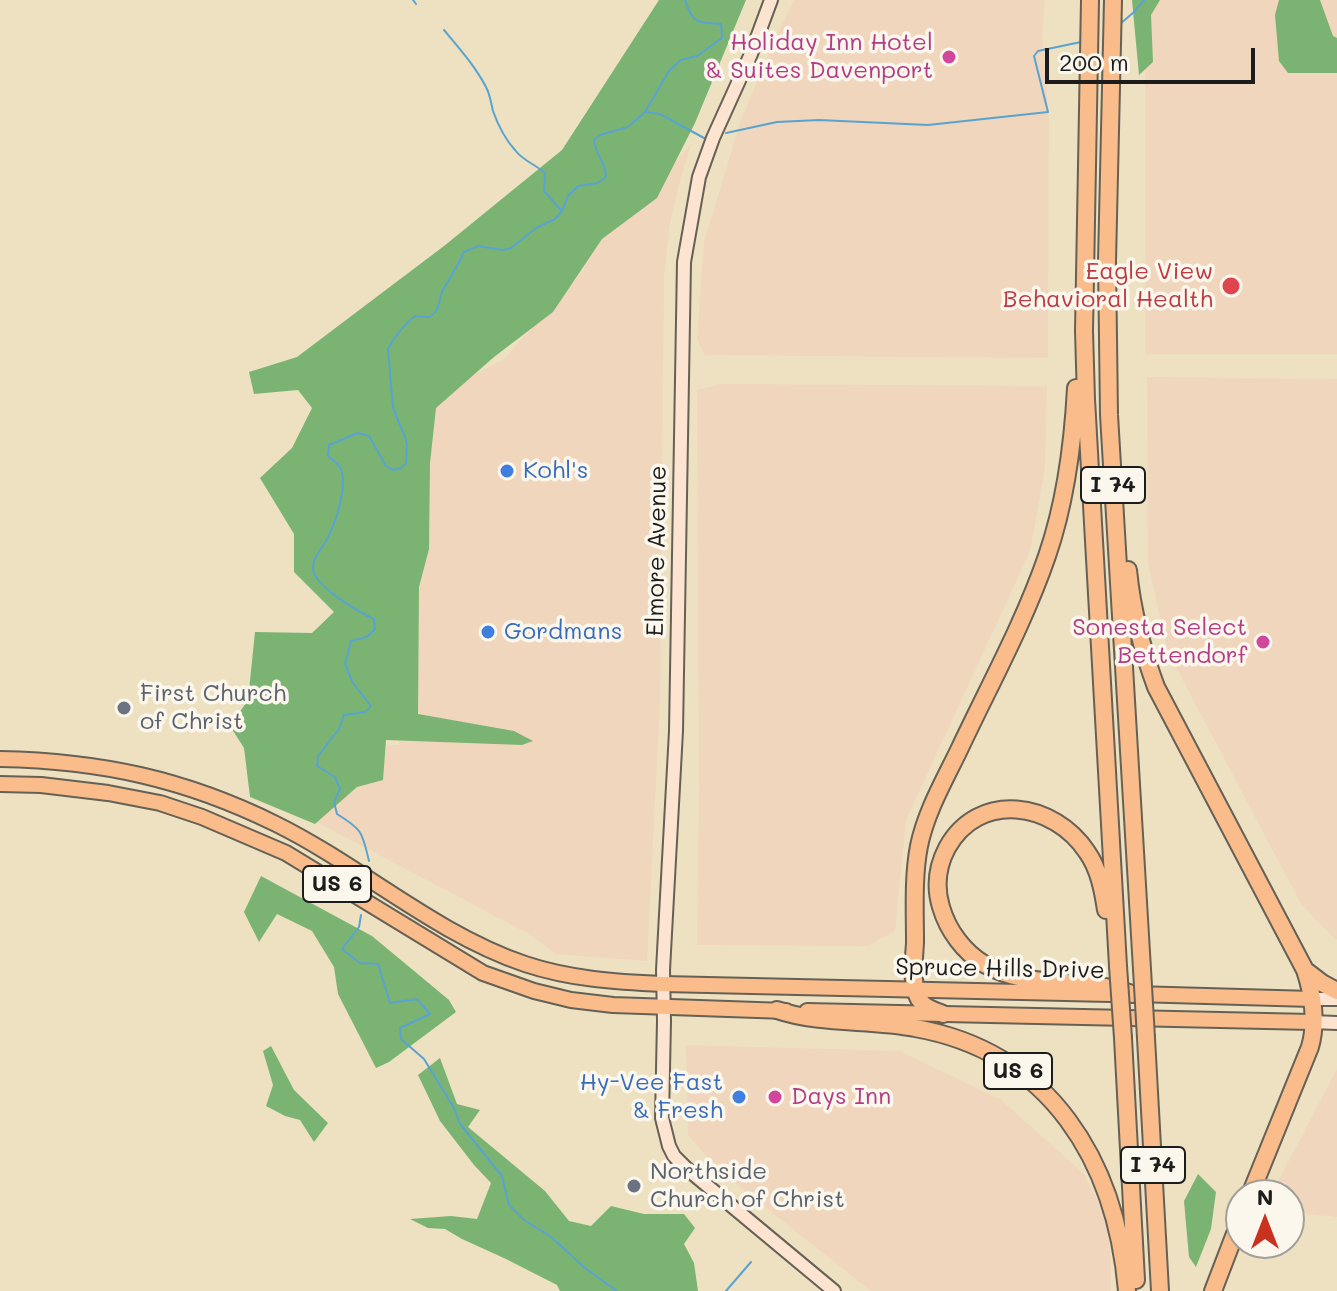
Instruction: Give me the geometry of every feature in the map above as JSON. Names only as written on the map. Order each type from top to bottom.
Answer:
[{"type":"highway","name":"I 74","points":[[1090,0],[1084,331],[1090,502],[1115,966],[1126,996],[1123,1038],[1137,1291]]},
{"type":"highway","name":"I 74","points":[[1113,0],[1107,261],[1111,455],[1160,1291]]},
{"type":"highway","points":[[943,1014],[921,1002],[916,989],[914,969],[919,846],[935,800],[1027,607],[1053,538],[1068,476],[1079,346],[1084,331]]},
{"type":"highway","points":[[1111,455],[1121,482],[1129,583],[1142,649],[1165,706],[1311,986],[1313,1038],[1256,1179]]},
{"type":"highway","points":[[1115,966],[1101,883],[1086,850],[1071,833],[1044,816],[1014,809],[992,811],[971,821],[956,835],[941,862],[938,894],[947,924],[969,952],[984,964],[1006,974],[1039,981],[1115,987],[1126,996]]},
{"type":"highway","points":[[1305,970],[1337,991]]},
{"type":"highway","name":"US 6","points":[[777,1010],[798,1017],[885,1024],[954,1037],[985,1051],[1029,1079],[1063,1114],[1096,1166],[1120,1239],[1127,1291]]},
{"type":"highway","points":[[1213,1291],[1225,1259]]},
{"type":"main road","name":"Elmore Avenue","points":[[771,0],[704,164],[684,262],[675,775],[663,984],[662,1118],[674,1156],[834,1291]]},
{"type":"main road","name":"US 6","points":[[0,759],[84,764],[164,780],[204,793],[278,824],[438,922],[492,951],[564,975],[663,984]]},
{"type":"main road","name":"US 6","points":[[0,784],[41,785],[108,793],[160,803],[202,817],[286,853],[483,973],[500,980],[571,1000],[664,1007]]},
{"type":"main road","name":"Spruce Hills Drive","points":[[663,984],[1337,999]]},
{"type":"main road","name":"Spruce Hills Drive","points":[[664,1007],[1337,1023]]},
{"type":"shaded area","points":[[794,0],[1045,0],[1042,32],[1049,122],[1048,358],[705,355],[697,339],[704,242],[741,120]]},
{"type":"shaded area","points":[[1145,0],[1337,0],[1337,354],[1145,354]]},
{"type":"shaded area","points":[[691,144],[669,228],[664,279],[660,701],[647,961],[556,954],[529,934],[260,792],[260,747],[399,745],[404,408],[503,360],[585,269],[584,248],[599,230],[617,229]]},
{"type":"shaded area","points":[[1147,377],[1337,379],[1337,940],[1300,902],[1168,652],[1148,564]]},
{"type":"shaded area","points":[[721,384],[1047,386],[1045,469],[1030,551],[906,820],[895,931],[868,946],[697,945],[697,390]]},
{"type":"shaded area","points":[[686,1045],[900,1051],[1001,1100],[1084,1174],[1105,1214],[1111,1291],[871,1291],[720,1171],[688,1135]]},
{"type":"shaded area","points":[[1337,1069],[1337,1217],[1305,1214],[1305,1179],[1279,1179]]},
{"type":"green space","points":[[659,0],[746,0],[695,123],[657,198],[602,239],[553,312],[494,357],[436,408],[430,463],[429,549],[419,587],[418,714],[514,731],[533,741],[522,745],[386,740],[383,780],[357,787],[315,824],[250,797],[244,748],[230,726],[248,700],[255,632],[312,633],[334,612],[294,572],[294,534],[260,478],[292,448],[312,408],[298,390],[254,394],[249,372],[297,357],[444,246],[562,150]]},
{"type":"green space","points":[[1132,0],[1160,0],[1151,15],[1153,62],[1139,75]]},
{"type":"green space","points":[[1279,0],[1320,0],[1333,36],[1337,38],[1337,73],[1288,73],[1279,61],[1275,15]]},
{"type":"green space","points":[[261,876],[372,936],[449,1000],[456,1012],[389,1062],[376,1068],[338,994],[334,967],[312,931],[277,914],[259,942],[244,912]]},
{"type":"green space","points":[[271,1046],[294,1090],[328,1123],[314,1142],[300,1120],[266,1106],[273,1085],[263,1051]]},
{"type":"green space","points":[[440,1058],[457,1104],[480,1110],[468,1127],[545,1191],[569,1221],[591,1226],[611,1206],[644,1214],[684,1214],[695,1228],[684,1244],[694,1263],[698,1291],[560,1291],[557,1285],[445,1229],[428,1228],[410,1219],[451,1216],[477,1219],[491,1183],[440,1121],[418,1075]]},
{"type":"green space","points":[[1198,1174],[1216,1192],[1211,1229],[1196,1267],[1189,1257],[1184,1201]]},
{"type":"waterway","points":[[413,0],[416,4]]},
{"type":"waterway","points":[[369,861],[360,833],[337,814],[334,802],[340,789],[335,777],[317,766],[318,756],[339,729],[344,715],[365,712],[371,706],[353,683],[345,664],[351,641],[367,637],[375,629],[374,619],[329,591],[313,569],[315,558],[333,526],[342,495],[341,469],[328,456],[329,445],[358,433],[369,436],[386,466],[393,470],[406,463],[407,445],[393,408],[388,349],[391,344],[415,316],[430,317],[434,313],[464,252],[478,246],[503,250],[511,248],[536,228],[555,219],[568,196],[578,186],[598,183],[606,177],[594,140],[600,135],[628,127],[645,112],[669,71],[681,60],[697,56],[722,38],[721,24],[697,21],[685,0]]},
{"type":"waterway","points":[[1120,24],[1144,0]]},
{"type":"waterway","points":[[444,30],[482,79],[505,137],[522,157],[545,173],[544,191],[561,210]]},
{"type":"waterway","points":[[726,133],[777,122],[819,120],[928,125],[1048,112],[1034,56],[1038,51],[1081,42]]},
{"type":"waterway","points":[[646,112],[660,114],[704,138]]},
{"type":"waterway","points":[[361,915],[359,927],[342,949],[360,963],[378,964],[390,1003],[417,999],[430,1014],[400,1028],[401,1039],[424,1059],[454,1108],[460,1124],[502,1176],[509,1205],[617,1291]]},
{"type":"waterway","points":[[726,1291],[751,1262]]},
{"type":"place","name":"Holiday Inn Hotel & Suites Davenport","points":[[949,57]]},
{"type":"place","name":"Eagle View Behavioral Health","points":[[1231,286]]},
{"type":"place","name":"Kohl's","points":[[507,471]]},
{"type":"place","name":"Gordmans","points":[[488,632]]},
{"type":"place","name":"Sonesta Select Bettendorf","points":[[1263,642]]},
{"type":"place","name":"First Church of Christ","points":[[124,708]]},
{"type":"place","name":"Hy-Vee Fast & Fresh","points":[[739,1097]]},
{"type":"place","name":"Days Inn","points":[[775,1097]]},
{"type":"place","name":"Northside Church of Christ","points":[[634,1186]]}]
